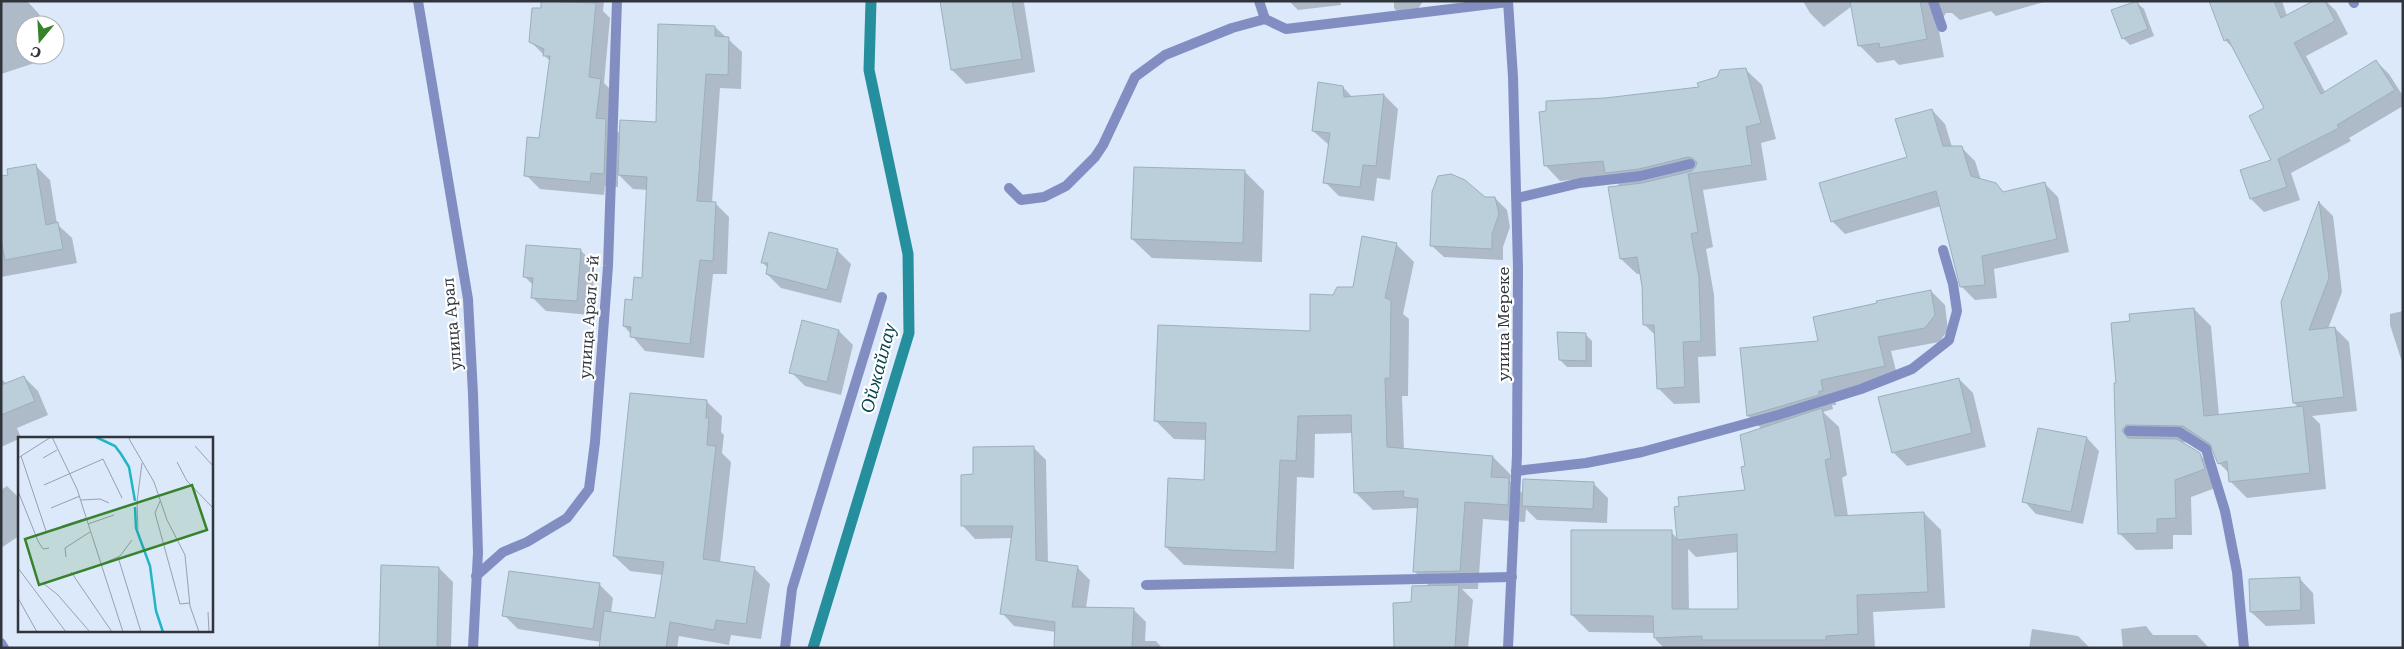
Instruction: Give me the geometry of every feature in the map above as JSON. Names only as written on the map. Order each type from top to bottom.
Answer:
[{"type":"street","name":"улица Арал","points":[[418,1],[468,299],[478,552],[473,648]]},
{"type":"street","name":"улица Арал 2-й","points":[[476,576],[503,552],[527,542],[568,518],[589,489],[595,442],[608,266],[617,1]]},
{"type":"street","points":[[1259,1],[1264,19]]},
{"type":"street","points":[[1933,1],[1942,27]]},
{"type":"street","points":[[1009,188],[1021,200],[1044,197],[1066,186],[1095,157],[1103,145],[1135,77],[1165,55],[1232,28],[1264,19],[1286,29],[1508,2]]},
{"type":"street","name":"улица Мереке","points":[[1508,2],[1517,198],[1518,278],[1516,470],[1508,648]]},
{"type":"street","points":[[1517,198],[1580,183],[1640,176],[1690,164]]},
{"type":"street","points":[[1516,470],[1586,464],[1642,452],[1778,415],[1861,389],[1912,369],[1949,340],[1956,311],[1953,284],[1943,250]]},
{"type":"street","points":[[784,648],[792,589],[882,297]]},
{"type":"street","points":[[2129,431],[2179,432],[2206,449],[2227,519],[2237,572],[2244,648]]},
{"type":"street","points":[[1146,584],[1512,577]]},
{"type":"street","points":[[1,643],[4,648]]},
{"type":"building","points":[[541,1],[596,3],[589,77],[601,79],[596,118],[606,119],[604,174],[591,173],[590,182],[524,176],[527,137],[539,138],[550,56],[543,56],[544,49],[529,42],[532,8],[541,8]]},
{"type":"building","points":[[940,1],[1012,1],[1022,59],[951,70]]},
{"type":"building","points":[[1850,1],[1920,1],[1927,39],[1880,48],[1879,43],[1858,46]]},
{"type":"building","points":[[2137,1],[2148,29],[2122,39],[2111,10]]},
{"type":"building","points":[[2209,1],[2274,1],[2281,18],[2313,1],[2325,1],[2335,21],[2294,43],[2321,94],[2376,60],[2395,90],[2337,125],[2339,128],[2278,159],[2287,187],[2250,199],[2240,170],[2271,160],[2249,116],[2264,108],[2228,39],[2224,41]]},
{"type":"building","points":[[658,24],[715,26],[715,36],[729,37],[728,75],[706,74],[697,201],[716,202],[713,261],[700,260],[690,344],[630,337],[631,327],[623,326],[625,299],[632,300],[634,277],[642,278],[647,177],[618,175],[620,120],[656,122]]},
{"type":"building","points":[[1746,68],[1761,123],[1746,127],[1752,165],[1688,174],[1698,232],[1691,234],[1699,278],[1701,341],[1683,342],[1685,387],[1657,389],[1654,325],[1643,325],[1642,286],[1637,257],[1620,259],[1608,187],[1642,183],[1692,171],[1697,162],[1688,157],[1639,169],[1605,173],[1603,161],[1544,166],[1539,112],[1546,111],[1546,101],[1605,98],[1699,87],[1697,83],[1717,77],[1720,70]]},
{"type":"building","points":[[1318,82],[1343,86],[1344,97],[1384,94],[1376,166],[1363,165],[1360,187],[1323,183],[1330,133],[1312,131]]},
{"type":"building","points":[[1932,109],[1943,146],[1962,146],[1971,176],[1996,183],[2003,192],[2045,182],[2057,239],[1982,256],[1985,285],[1960,287],[1936,191],[1831,222],[1819,183],[1907,157],[1895,119]]},
{"type":"building","points":[[36,164],[46,225],[58,222],[63,249],[5,260],[1,240],[1,176],[8,175],[7,169]]},
{"type":"building","points":[[1134,167],[1245,170],[1243,243],[1131,239]]},
{"type":"building","points":[[1451,174],[1465,180],[1485,197],[1495,197],[1499,214],[1492,234],[1492,249],[1430,246],[1432,192],[1438,176]]},
{"type":"building","points":[[2319,201],[2329,278],[2309,330],[2335,327],[2344,397],[2293,403],[2281,302]]},
{"type":"building","points":[[769,232],[838,249],[827,290],[766,274],[768,263],[761,263]]},
{"type":"building","points":[[1362,236],[1397,243],[1385,298],[1391,300],[1390,378],[1385,378],[1387,447],[1493,456],[1491,477],[1509,478],[1508,505],[1465,502],[1460,571],[1413,572],[1418,499],[1403,497],[1404,491],[1354,493],[1351,415],[1298,416],[1296,461],[1280,460],[1276,552],[1165,547],[1168,478],[1204,480],[1206,423],[1154,421],[1158,325],[1310,331],[1310,294],[1333,295],[1337,287],[1353,287]]},
{"type":"building","points":[[526,245],[581,249],[577,301],[531,298],[533,278],[523,277]]},
{"type":"building","points":[[1931,290],[1935,315],[1925,328],[1878,337],[1885,366],[1821,380],[1823,391],[1819,391],[1819,395],[1747,416],[1740,348],[1818,341],[1813,317],[1877,303],[1876,301]]},
{"type":"building","points":[[2194,308],[2204,416],[2303,406],[2310,473],[2229,482],[2227,461],[2218,464],[2210,444],[2183,426],[2126,425],[2122,431],[2128,438],[2177,439],[2200,453],[2205,469],[2175,480],[2176,518],[2157,519],[2157,533],[2118,534],[2114,383],[2116,383],[2111,323],[2130,321],[2129,314]]},
{"type":"building","points":[[802,320],[839,330],[827,382],[789,373]]},
{"type":"building","points":[[1557,332],[1586,333],[1586,361],[1559,360]]},
{"type":"building","points":[[24,376],[35,401],[1,415],[1,385]]},
{"type":"building","points":[[1959,378],[1972,433],[1892,453],[1878,397]]},
{"type":"building","points":[[630,393],[707,400],[706,418],[709,418],[707,445],[716,446],[703,559],[755,567],[746,624],[716,620],[714,630],[670,622],[666,648],[599,648],[604,611],[655,618],[664,562],[613,556]]},
{"type":"building","points":[[1822,408],[1831,458],[1825,460],[1835,516],[1924,512],[1928,592],[1857,595],[1858,634],[1826,636],[1826,640],[1702,640],[1702,636],[1654,638],[1653,616],[1571,615],[1571,530],[1672,530],[1672,609],[1738,609],[1737,534],[1677,540],[1674,507],[1679,506],[1678,497],[1745,490],[1741,467],[1745,466],[1740,435]]},
{"type":"building","points":[[2038,428],[2087,437],[2071,512],[2022,502]]},
{"type":"building","points":[[1034,446],[1036,560],[1078,566],[1072,607],[1134,608],[1132,648],[1054,648],[1055,622],[1000,614],[1013,526],[961,526],[961,475],[973,474],[973,447]]},
{"type":"building","points":[[1523,479],[1594,482],[1593,509],[1522,506]]},
{"type":"building","points":[[381,565],[439,567],[437,648],[379,648]]},
{"type":"building","points":[[509,571],[600,583],[593,629],[502,616]]},
{"type":"building","points":[[2300,577],[2301,610],[2250,612],[2249,579]]},
{"type":"building","points":[[1459,585],[1455,648],[1394,648],[1393,603],[1411,602],[1412,586]]},
{"type":"waterway","name":"Ойжайлау","points":[[813,648],[909,333],[908,254],[869,70],[871,1]]}]
